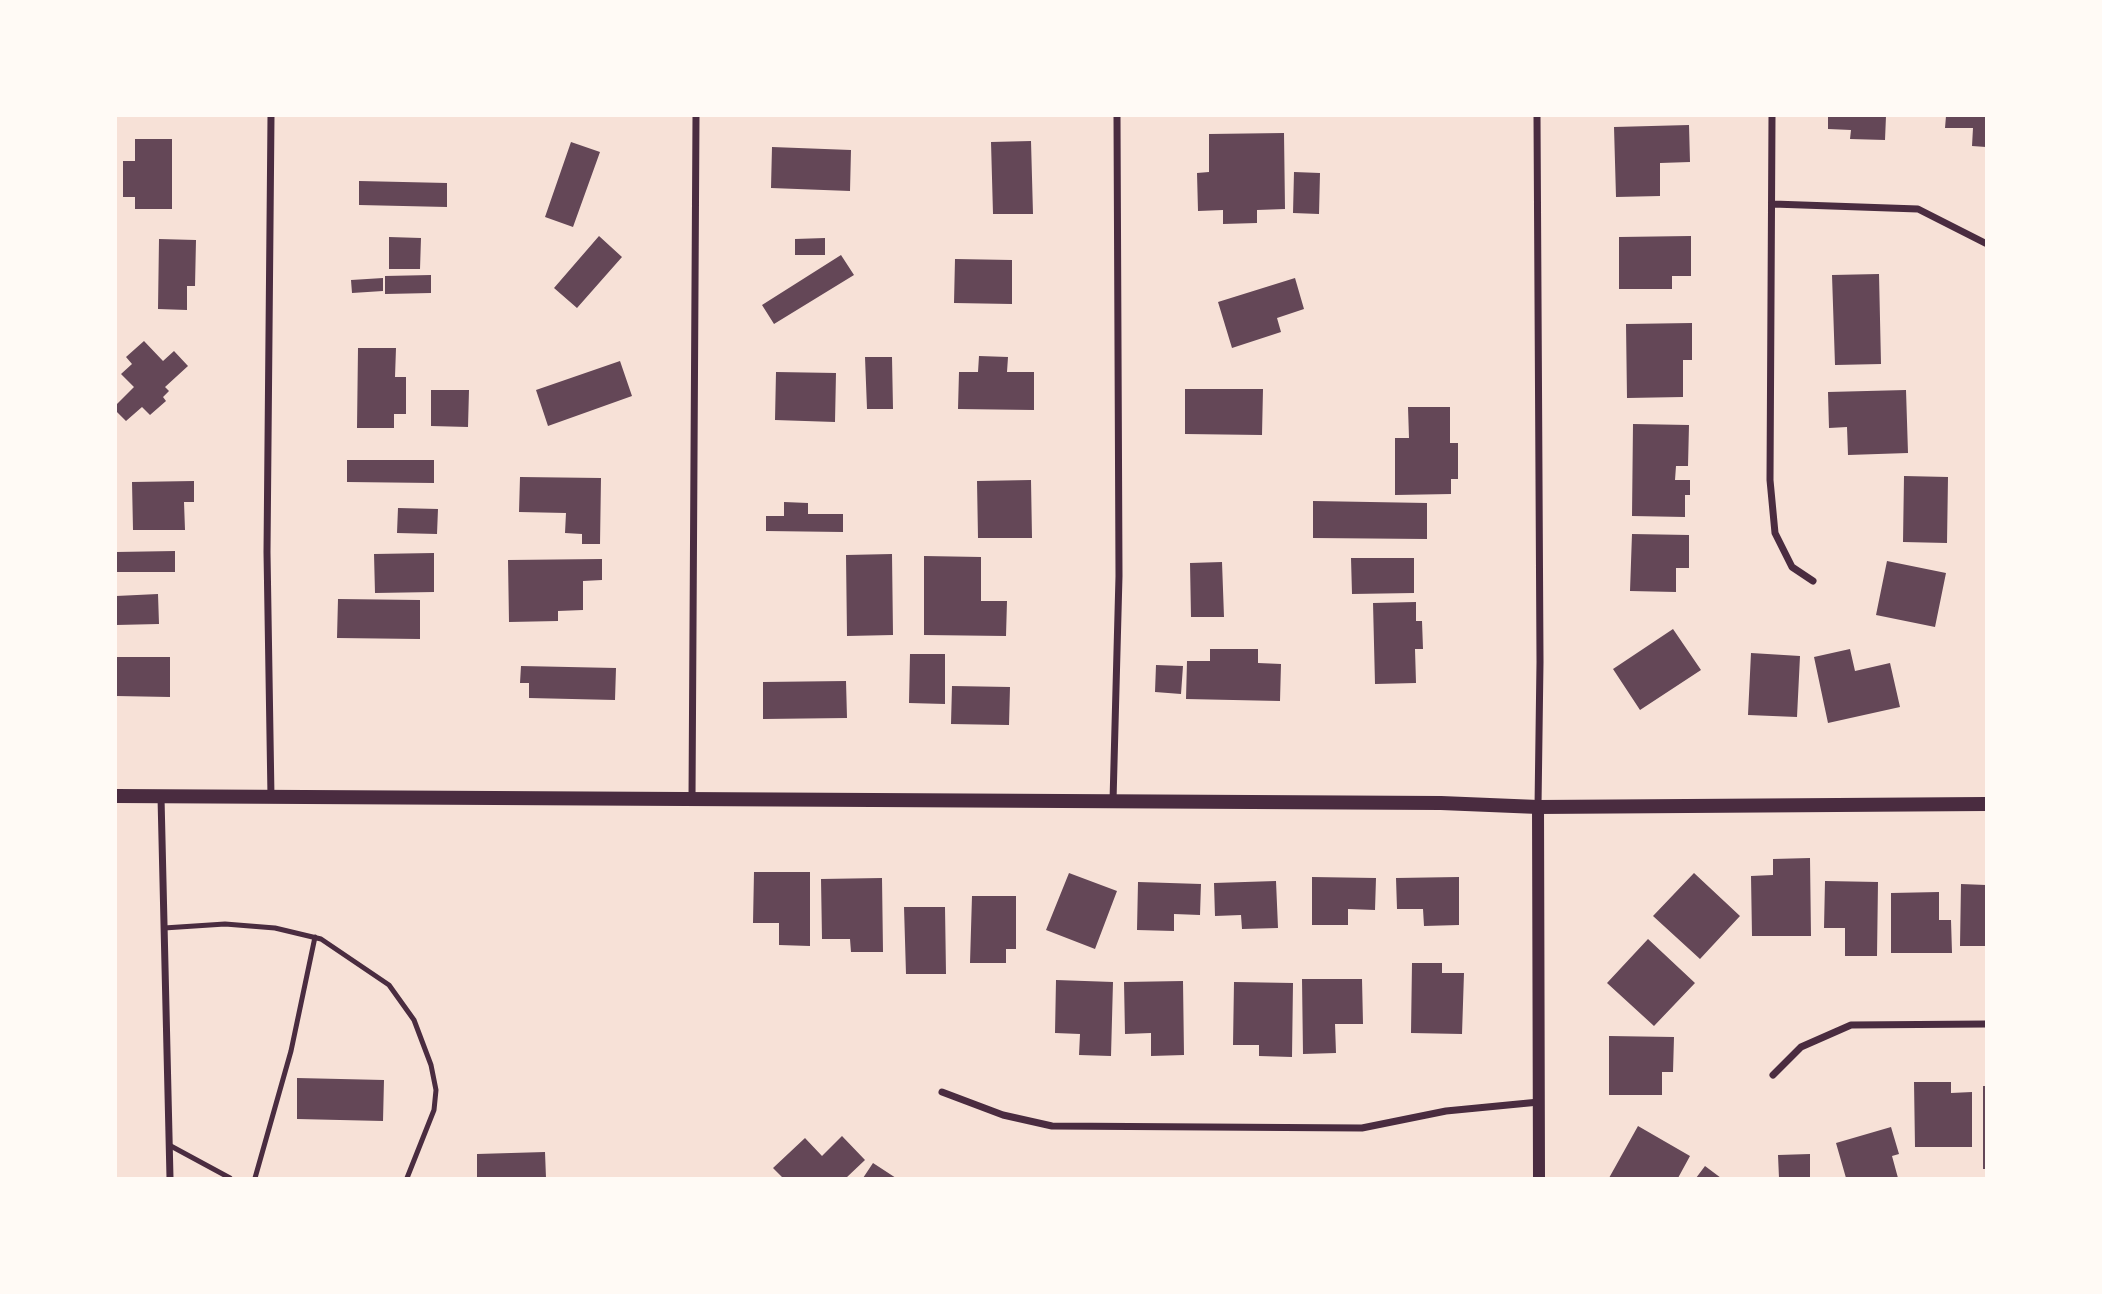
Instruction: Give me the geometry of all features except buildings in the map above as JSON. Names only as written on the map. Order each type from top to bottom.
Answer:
[{"type":"main road","points":[[116,796],[1441,803],[1538,807],[1986,804]]},
{"type":"street","points":[[271,116],[267,538],[271,798]]},
{"type":"street","points":[[692,798],[696,116]]},
{"type":"street","points":[[1112,803],[1119,576],[1117,116]]},
{"type":"street","points":[[1537,116],[1539,1178]]},
{"type":"street","points":[[1772,116],[1770,480],[1775,533],[1793,567],[1813,581]]},
{"type":"street","points":[[1773,204],[1918,209],[1985,243]]},
{"type":"street","points":[[162,797],[170,1178]]},
{"type":"street","points":[[1773,1075],[1801,1047],[1851,1025],[1986,1024]]},
{"type":"street","points":[[942,1092],[1003,1115],[1052,1126],[1362,1128],[1446,1111],[1539,1102]]},
{"type":"lane","points":[[163,928],[225,924],[275,928],[315,937],[388,985],[414,1020],[431,1065],[436,1090],[434,1110],[407,1178]]},
{"type":"lane","points":[[255,1178],[291,1051],[315,937]]},
{"type":"lane","points":[[169,1144],[230,1178]]}]
